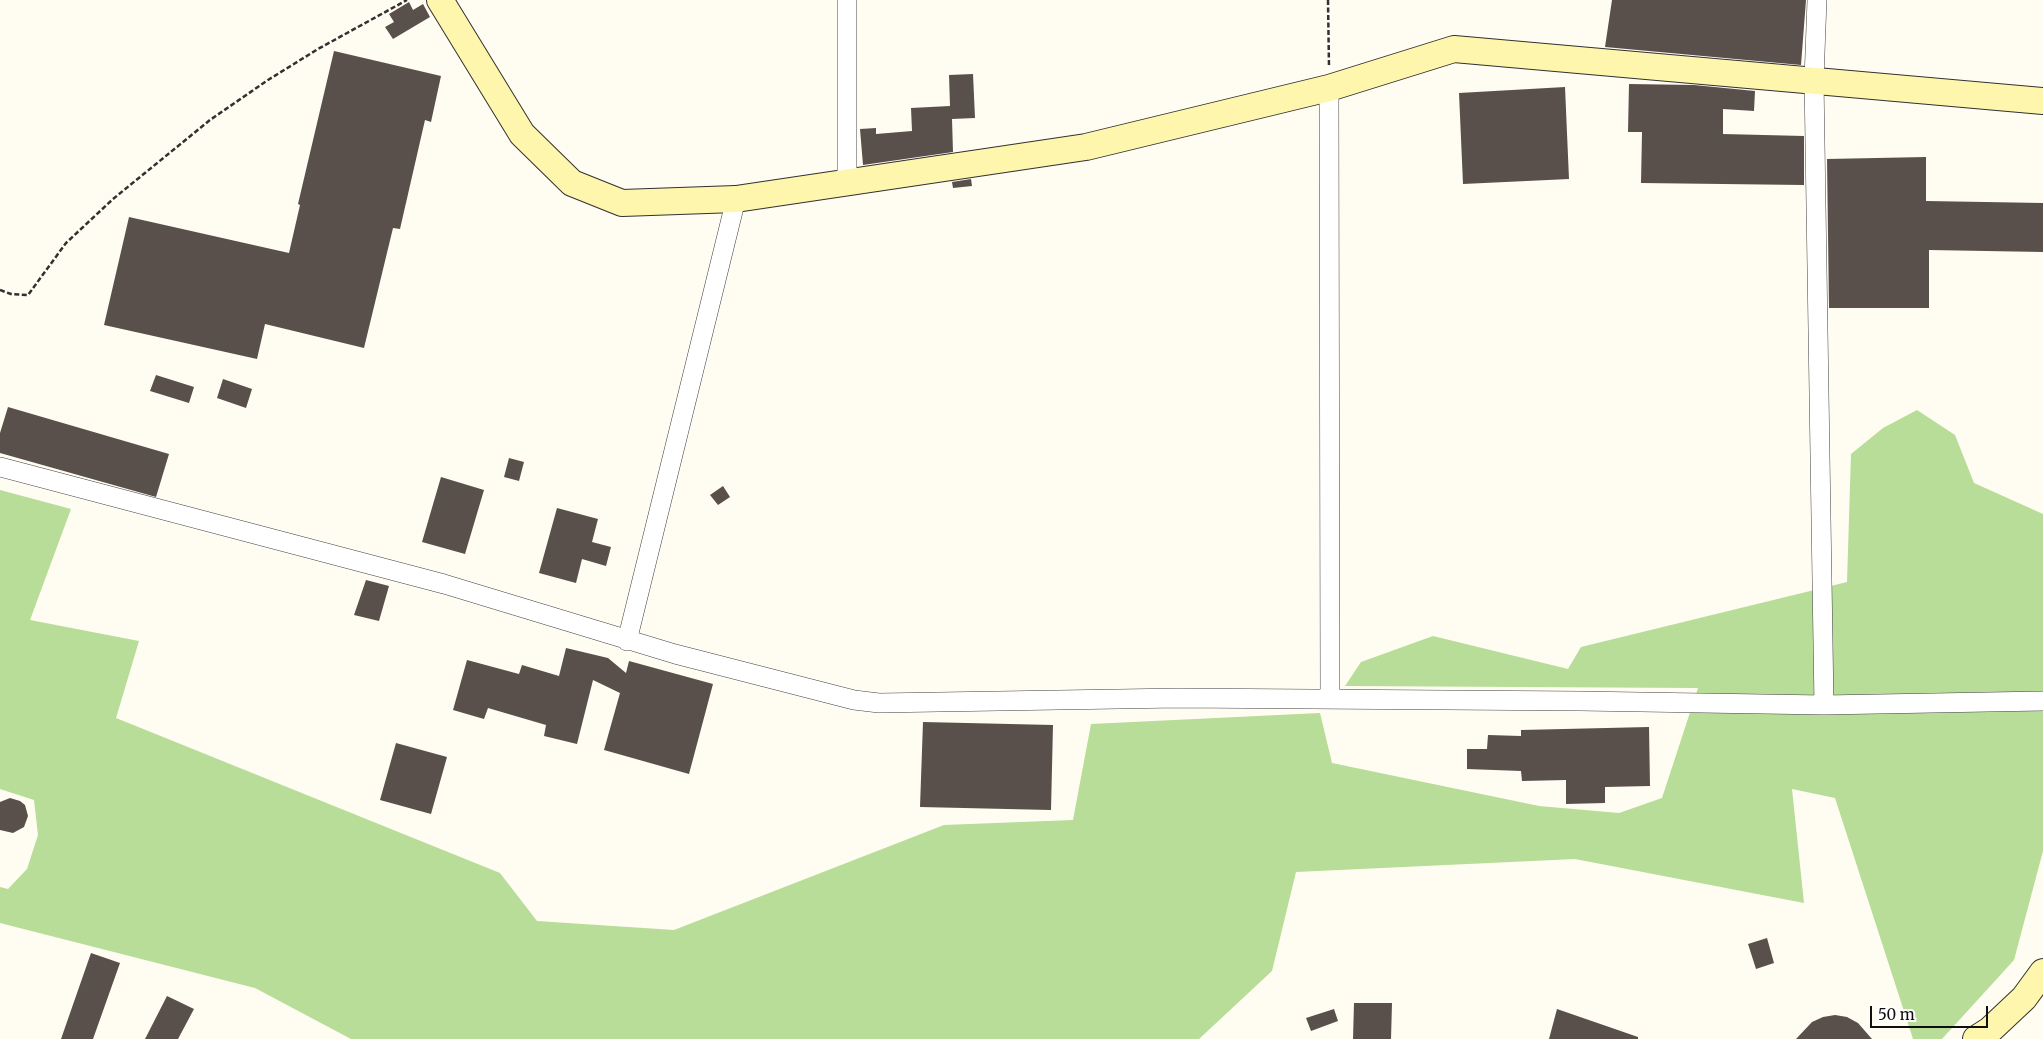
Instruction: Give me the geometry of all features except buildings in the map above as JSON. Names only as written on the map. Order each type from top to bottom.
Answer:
[{"type":"street","points":[[440,0],[522,134],[572,183],[622,203],[736,199],[1086,147],[1329,88],[1454,49],[2043,101]]},
{"type":"street","points":[[847,0],[847,182]]},
{"type":"street","points":[[1817,0],[1814,80],[1824,705]]},
{"type":"street","points":[[1329,88],[1330,699]]},
{"type":"street","points":[[627,641],[736,199]]},
{"type":"street","points":[[0,467],[444,584],[627,641],[854,700],[879,703],[1178,698],[1824,705],[2043,701]]},
{"type":"street","points":[[1976,1039],[1990,1030],[2024,998],[2041,978]]},
{"type":"path","points":[[0,290],[11,294],[28,295],[66,243],[113,199],[210,120],[268,80],[318,49],[407,0]]},
{"type":"path","points":[[1328,0],[1329,88]]},
{"type":"green space","points":[[1917,410],[1955,435],[1974,483],[2043,514],[2043,851],[2014,960],[1942,1039],[1913,1039],[1835,798],[1792,789],[1804,903],[1575,859],[1296,872],[1272,971],[1199,1039],[351,1039],[255,988],[0,923],[0,887],[8,889],[27,869],[38,835],[34,800],[0,789],[0,490],[71,509],[30,620],[139,641],[116,718],[500,873],[537,921],[674,930],[944,825],[1073,820],[1091,724],[1320,713],[1332,763],[1539,806],[1619,813],[1662,798],[1698,688],[1345,686],[1361,662],[1433,636],[1568,669],[1581,647],[1847,582],[1851,454],[1883,428]]}]
